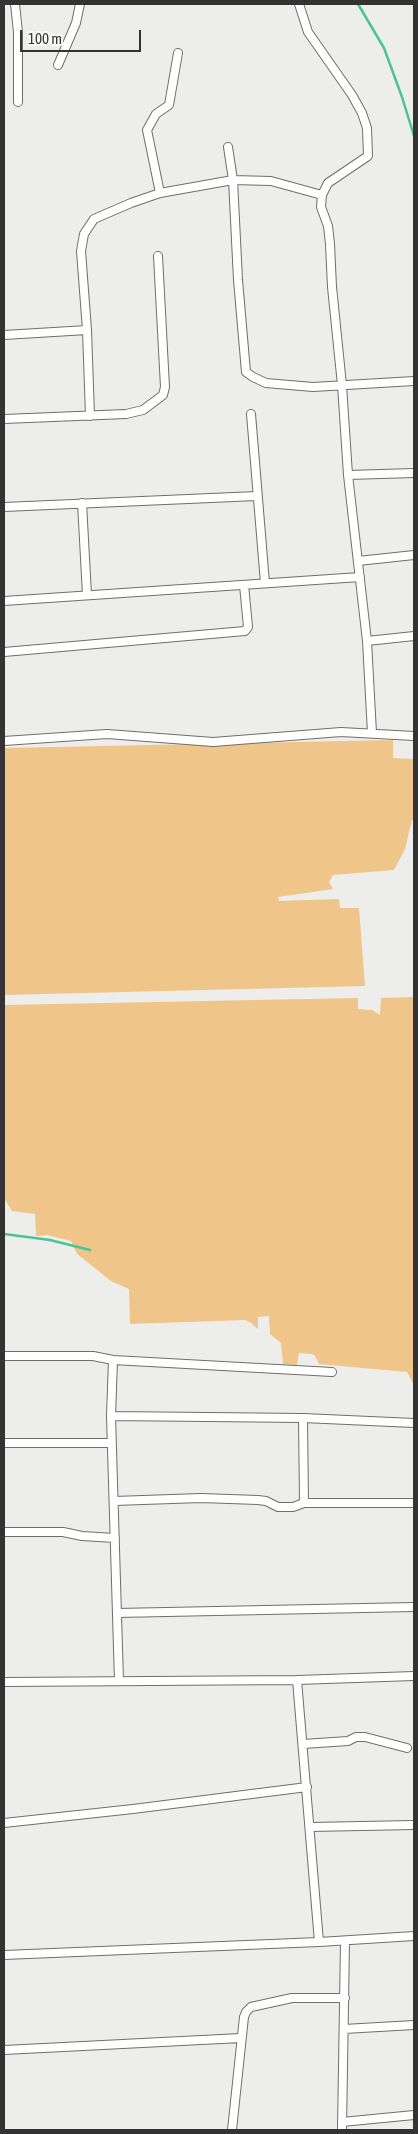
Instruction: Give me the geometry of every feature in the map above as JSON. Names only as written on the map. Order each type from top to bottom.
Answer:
[{"type":"street","points":[[15,4],[18,32],[18,102]]},
{"type":"street","points":[[58,65],[76,23],[80,4]]},
{"type":"street","points":[[299,4],[308,32],[352,95],[362,113],[367,128],[368,156],[333,178],[322,195],[321,208],[328,226],[330,244],[348,475],[367,641],[372,734]]},
{"type":"street","points":[[160,193],[147,130],[156,114],[169,105],[178,53]]},
{"type":"street","points":[[228,147],[246,372],[266,383],[313,387],[414,381]]},
{"type":"street","points":[[90,416],[87,330],[81,251],[86,230],[94,219],[160,193],[232,180],[272,181],[322,195]]},
{"type":"street","points":[[4,419],[126,414],[143,410],[163,395],[165,387],[158,256]]},
{"type":"street","points":[[4,335],[87,330]]},
{"type":"street","points":[[251,414],[264,583]]},
{"type":"street","points":[[348,475],[414,473]]},
{"type":"street","points":[[4,507],[82,502],[258,496]]},
{"type":"street","points":[[82,502],[87,595]]},
{"type":"street","points":[[358,561],[414,555]]},
{"type":"street","points":[[4,601],[360,577]]},
{"type":"street","points":[[4,652],[245,631],[248,627],[244,585]]},
{"type":"street","points":[[367,641],[414,636]]},
{"type":"street","points":[[4,741],[87,734],[213,742],[320,733],[414,736]]},
{"type":"street","points":[[4,1356],[93,1356],[113,1360],[332,1372]]},
{"type":"street","points":[[113,1360],[111,1444],[119,1681]]},
{"type":"street","points":[[111,1416],[303,1418],[414,1423]]},
{"type":"street","points":[[303,1418],[304,1503]]},
{"type":"street","points":[[4,1443],[111,1444]]},
{"type":"street","points":[[114,1501],[201,1498],[258,1500],[278,1507],[293,1508],[304,1503],[414,1503]]},
{"type":"street","points":[[4,1532],[54,1532],[115,1538]]},
{"type":"street","points":[[117,1613],[414,1606]]},
{"type":"street","points":[[4,1682],[298,1680],[414,1676]]},
{"type":"street","points":[[298,1680],[319,1942]]},
{"type":"street","points":[[303,1744],[348,1741],[365,1737],[407,1748]]},
{"type":"street","points":[[4,1823],[133,1810],[307,1787]]},
{"type":"street","points":[[310,1827],[414,1825]]},
{"type":"street","points":[[4,1955],[319,1942],[414,1936]]},
{"type":"street","points":[[345,1940],[342,2126],[414,2115]]},
{"type":"street","points":[[232,2130],[244,2017],[251,2007],[292,1998],[319,1996],[345,1998]]},
{"type":"street","points":[[344,2029],[414,2025]]},
{"type":"street","points":[[4,2050],[241,2038]]},
{"type":"shaded area","points":[[393,740],[393,758],[414,759],[414,819],[412,820],[405,849],[394,870],[333,875],[329,882],[333,889],[278,897],[279,901],[339,899],[340,908],[359,908],[365,986],[4,995],[4,748]]},
{"type":"shaded area","points":[[414,997],[414,1385],[407,1372],[319,1364],[312,1354],[299,1353],[297,1365],[283,1364],[281,1343],[270,1334],[269,1316],[258,1317],[258,1329],[245,1320],[130,1324],[129,1289],[111,1281],[77,1254],[71,1241],[47,1235],[36,1236],[35,1214],[12,1211],[4,1198],[4,1005],[358,998],[358,1009],[372,1010],[380,1015],[381,998]]},
{"type":"waterway","points":[[358,4],[384,48],[414,136]]},
{"type":"waterway","points":[[4,1234],[50,1240],[90,1250]]}]
